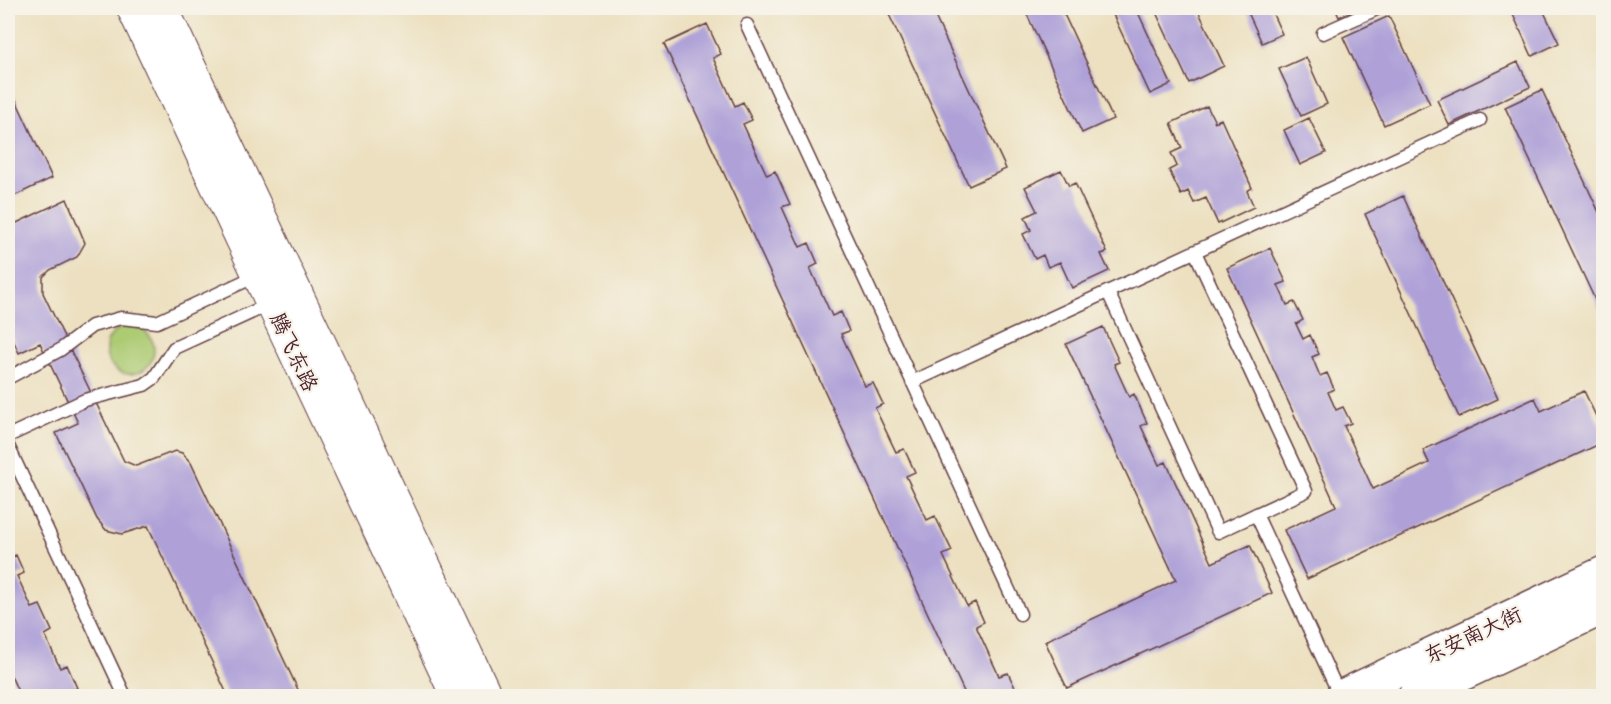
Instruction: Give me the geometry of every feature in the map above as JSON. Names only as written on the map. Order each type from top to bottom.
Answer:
[{"type":"main road","name":"东安南大街","points":[[1342,696],[1604,573]]},
{"type":"main road","name":"东安南大街","points":[[1416,696],[1604,607]]},
{"type":"street","name":"腾飞东路","points":[[133,8],[457,696]]},
{"type":"street","name":"腾飞东路","points":[[162,8],[486,696]]},
{"type":"lane","points":[[1323,33],[1379,8]]},
{"type":"lane","points":[[747,25],[1020,614]]},
{"type":"lane","points":[[912,382],[1480,120]]},
{"type":"lane","points":[[1108,292],[1218,532],[1305,491],[1195,252]]},
{"type":"lane","points":[[8,378],[60,350],[92,326],[121,318],[157,322],[258,275]]},
{"type":"lane","points":[[8,436],[85,400],[144,384],[154,378],[174,348],[271,303]]},
{"type":"lane","points":[[8,446],[125,696]]},
{"type":"lane","points":[[1256,514],[1342,696]]},
{"type":"green space","points":[[130,326],[147,333],[154,350],[147,367],[130,374],[113,367],[106,350],[113,333]]},
{"type":"building","points":[[886,8],[931,8],[1006,169],[969,186]]},
{"type":"building","points":[[1024,8],[1061,8],[1113,119],[1082,133]]},
{"type":"building","points":[[1110,8],[1136,8],[1171,84],[1150,94]]},
{"type":"building","points":[[1154,8],[1197,8],[1224,66],[1189,83]]},
{"type":"building","points":[[1246,8],[1270,8],[1282,34],[1262,43]]},
{"type":"building","points":[[1335,8],[1360,8],[1339,17]]},
{"type":"building","points":[[1510,8],[1542,8],[1559,43],[1532,56]]},
{"type":"building","points":[[1389,16],[1430,104],[1384,125],[1343,37]]},
{"type":"building","points":[[707,24],[721,54],[713,58],[735,106],[743,102],[752,120],[743,124],[767,175],[775,171],[790,204],[782,207],[800,247],[809,243],[818,264],[810,268],[832,316],[841,312],[849,331],[841,334],[865,386],[873,383],[883,404],[875,408],[896,452],[904,449],[915,472],[906,476],[927,520],[935,516],[952,551],[943,555],[967,606],[975,602],[984,622],[976,626],[999,676],[1008,673],[1019,696],[966,696],[664,44]]},
{"type":"building","points":[[1306,57],[1327,104],[1301,116],[1279,69]]},
{"type":"building","points":[[1518,62],[1530,87],[1449,125],[1437,100]]},
{"type":"building","points":[[8,83],[52,178],[8,199]]},
{"type":"building","points":[[1542,90],[1604,223],[1604,319],[1505,107]]},
{"type":"building","points":[[1207,106],[1215,122],[1221,119],[1252,188],[1247,191],[1254,207],[1218,224],[1206,198],[1194,203],[1188,191],[1181,195],[1169,170],[1177,166],[1171,153],[1182,148],[1171,123]]},
{"type":"building","points":[[1309,118],[1326,153],[1300,165],[1284,130]]},
{"type":"building","points":[[1061,170],[1069,186],[1075,183],[1107,252],[1101,254],[1109,271],[1072,288],[1060,262],[1048,267],[1043,255],[1035,259],[1023,234],[1031,230],[1025,217],[1037,211],[1025,187]]},
{"type":"building","points":[[1403,196],[1498,399],[1459,417],[1365,214]]},
{"type":"building","points":[[67,199],[85,243],[77,257],[50,270],[43,277],[43,293],[124,461],[136,466],[175,451],[182,453],[191,463],[301,696],[228,696],[148,526],[122,534],[106,530],[97,519],[56,433],[78,423],[40,343],[19,353],[8,329],[8,227]]},
{"type":"building","points":[[1270,248],[1286,282],[1278,285],[1287,305],[1294,302],[1303,320],[1296,324],[1303,339],[1310,335],[1319,354],[1312,357],[1320,376],[1327,373],[1334,389],[1328,392],[1336,410],[1343,407],[1351,423],[1344,426],[1373,489],[1429,463],[1423,450],[1535,398],[1541,411],[1584,391],[1604,433],[1604,442],[1307,579],[1284,530],[1336,506],[1227,268]]},
{"type":"building","points":[[1103,327],[1119,362],[1114,364],[1129,397],[1134,394],[1147,423],[1141,426],[1159,465],[1166,462],[1212,563],[1250,545],[1272,593],[1067,688],[1045,641],[1176,580],[1066,344]]},
{"type":"building","points":[[16,555],[24,573],[17,576],[32,608],[40,605],[52,631],[45,635],[60,668],[67,665],[77,688],[71,691],[73,696],[20,696],[8,669],[8,559]]}]
